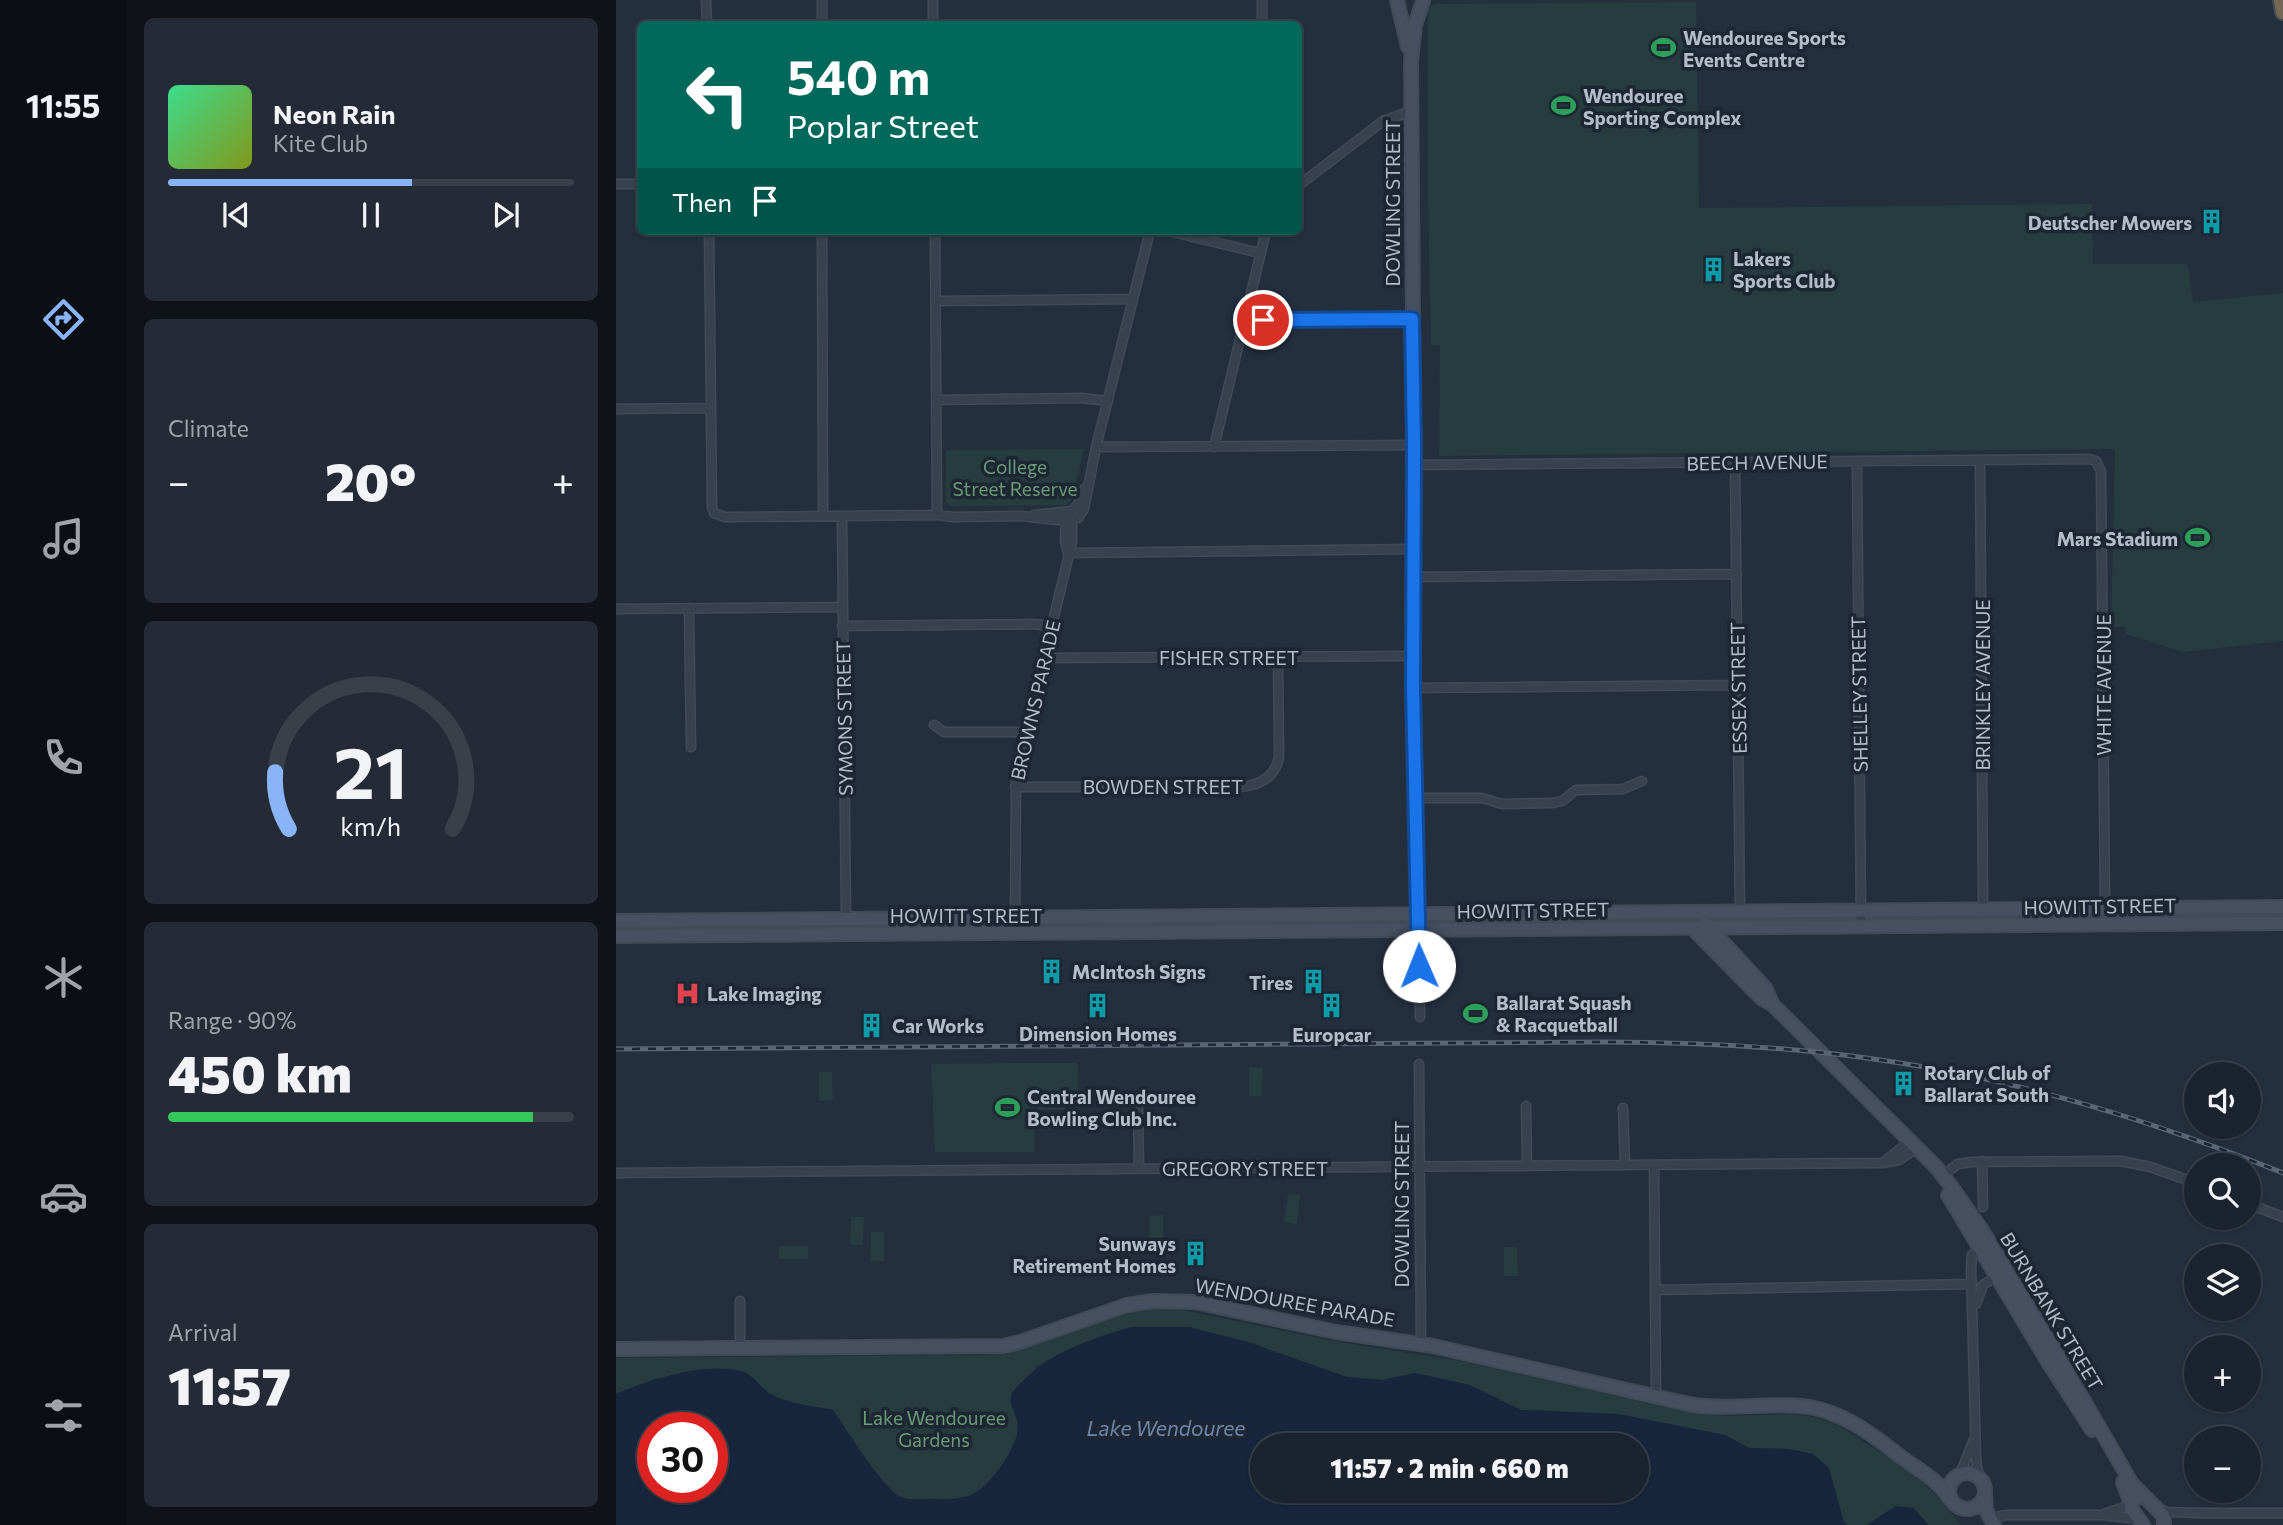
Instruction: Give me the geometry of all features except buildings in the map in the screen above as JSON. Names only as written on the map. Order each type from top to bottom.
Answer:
[{"type":"highway","points":[[2281,0],[2283,12]]},
{"type":"main road","points":[[1397,0],[1408,5],[1423,0]]},
{"type":"main road","name":"DOWLING STREET","points":[[1397,0],[1411,61]]},
{"type":"main road","name":"DOWLING STREET","points":[[1418,931],[1413,688],[1411,61],[1415,25],[1423,0]]},
{"type":"main road","name":"HOWITT STREET","points":[[616,921],[1700,914],[2283,907]]},
{"type":"main road","points":[[1597,914],[1597,928]]},
{"type":"main road","points":[[1692,928],[1700,914]]},
{"type":"main road","name":"BURNBANK STREET","points":[[1700,914],[1705,934],[1761,998],[1772,1004],[1943,1175],[2132,1484],[2163,1516],[2164,1524]]},
{"type":"main road","name":"HOWITT STREET","points":[[1705,934],[1741,927],[2283,923]]},
{"type":"main road","points":[[1731,953],[1734,939],[1741,927]]},
{"type":"main road","name":"HOWITT STREET","points":[[616,936],[1692,928]]},
{"type":"main road","name":"BURNBANK STREET","points":[[1692,928],[1731,953],[1766,989],[1772,1004]]},
{"type":"main road","name":"BURNBANK STREET","points":[[1912,1145],[1987,1249]]},
{"type":"main road","name":"BURNBANK STREET","points":[[2002,1272],[2049,1362],[2110,1458],[2124,1485],[2132,1511],[2141,1522]]},
{"type":"main road","name":"WENDOUREE PARADE","points":[[616,1349],[1003,1346],[1115,1308],[1139,1303],[1167,1301],[1208,1304],[1336,1332],[1421,1343],[1656,1397],[1707,1406],[1791,1406],[1832,1413],[1854,1424],[1939,1484],[1950,1499]]},
{"type":"main road","name":"WENDOUREE PARADE","points":[[1909,1463],[1945,1474],[1959,1475]]},
{"type":"main road","points":[[1971,1474],[1981,1480],[1991,1523],[1958,1508],[1950,1499],[1948,1488],[1959,1475],[1971,1474]]},
{"type":"main road","points":[[1964,1510],[1977,1506],[1985,1495]]},
{"type":"main road","points":[[2131,1505],[2136,1498],[2151,1503]]},
{"type":"street","points":[[706,0],[707,21]]},
{"type":"street","points":[[822,0],[822,21]]},
{"type":"street","points":[[933,0],[933,21]]},
{"type":"street","points":[[1262,0],[1262,21]]},
{"type":"street","points":[[1302,183],[1385,119],[1411,111]]},
{"type":"street","points":[[616,184],[637,184]]},
{"type":"street","points":[[709,235],[714,513],[725,517],[954,517],[1046,513],[1068,518],[1080,516],[1084,509],[1096,447],[1149,235]]},
{"type":"street","points":[[822,235],[823,516]]},
{"type":"street","points":[[935,235],[937,515]]},
{"type":"street","points":[[1186,235],[1260,253]]},
{"type":"street","points":[[1214,447],[1265,235]]},
{"type":"street","points":[[936,300],[1133,299]]},
{"type":"street","points":[[1244,318],[1412,319]]},
{"type":"street","points":[[936,400],[1081,398],[1108,401]]},
{"type":"street","points":[[616,409],[711,408]]},
{"type":"street","points":[[1096,447],[1414,445]]},
{"type":"street","name":"BEECH AVENUE","points":[[1414,465],[2090,459],[2098,463]]},
{"type":"street","name":"BRINKLEY AVENUE","points":[[1980,460],[1983,910]]},
{"type":"street","name":"SHELLEY STREET","points":[[1857,461],[1861,927]]},
{"type":"street","name":"ESSEX STREET","points":[[1735,462],[1740,913]]},
{"type":"street","name":"WHITE AVENUE","points":[[2098,463],[2101,470],[2105,909]]},
{"type":"street","name":"SYMONS STREET","points":[[842,516],[846,920]]},
{"type":"street","name":"BROWNS PARADE","points":[[1015,934],[1016,770],[1068,552],[1068,518]]},
{"type":"street","points":[[1068,552],[1413,549]]},
{"type":"street","points":[[1413,577],[1737,574]]},
{"type":"street","points":[[616,609],[842,607]]},
{"type":"street","points":[[689,608],[691,747]]},
{"type":"street","points":[[842,626],[1052,626]]},
{"type":"street","name":"BOWDEN STREET","points":[[1015,787],[1241,787],[1260,783],[1272,774],[1279,756],[1278,656]]},
{"type":"street","name":"FISHER STREET","points":[[1045,657],[1413,656]]},
{"type":"street","points":[[1413,688],[1738,685]]},
{"type":"street","points":[[934,725],[944,732],[1026,732]]},
{"type":"street","points":[[1417,798],[1482,798],[1502,804],[1553,803],[1562,801],[1576,790],[1623,789],[1642,781]]},
{"type":"street","name":"DOWLING STREET","points":[[1418,931],[1420,1017]]},
{"type":"street","name":"DOWLING STREET","points":[[1419,1064],[1421,1343]]},
{"type":"street","points":[[1138,1105],[1139,1169]]},
{"type":"street","points":[[1527,1106],[1527,1166]]},
{"type":"street","points":[[1623,1108],[1625,1165]]},
{"type":"street","name":"GREGORY STREET","points":[[616,1173],[1875,1163],[1899,1160],[1912,1145]]},
{"type":"street","points":[[1943,1175],[1962,1163],[1982,1161],[2120,1161],[2150,1167],[2184,1179]]},
{"type":"street","points":[[1982,1161],[1983,1207]]},
{"type":"street","points":[[1654,1165],[1656,1397]]},
{"type":"street","points":[[2261,1209],[2283,1217]]},
{"type":"street","points":[[1981,1480],[1977,1468],[1972,1256],[1987,1249]]},
{"type":"street","points":[[1974,1314],[1983,1285],[2002,1272]]},
{"type":"street","points":[[1655,1290],[1972,1284]]},
{"type":"street","points":[[740,1301],[740,1348]]},
{"type":"street","points":[[1959,1475],[1977,1429]]},
{"type":"street","points":[[2151,1503],[2166,1512],[2283,1513]]},
{"type":"street","points":[[2102,1515],[2131,1505]]},
{"type":"street","points":[[2164,1524],[2195,1513]]},
{"type":"street","points":[[1991,1523],[2007,1515],[2102,1515],[2130,1517],[2141,1522]]},
{"type":"green space","points":[[1696,2],[1699,208],[2092,204],[2093,264],[2188,264],[2193,302],[2283,293],[2283,641],[2183,652],[2126,634],[2125,627],[2111,627],[2115,449],[1439,456],[1440,346],[1431,345],[1428,10],[1434,4]]},
{"type":"green space","name":"College Street Reserve","points":[[1084,449],[1072,500],[1066,505],[950,506],[946,502],[946,450]]},
{"type":"green space","name":"Central Wendouree Bowling Club Inc.","points":[[1078,1063],[1079,1110],[1035,1110],[1034,1152],[935,1152],[931,1064]]},
{"type":"green space","points":[[1249,1067],[1263,1068],[1262,1096],[1249,1096]]},
{"type":"green space","points":[[819,1072],[832,1072],[833,1100],[819,1101]]},
{"type":"green space","points":[[1288,1194],[1300,1195],[1297,1224],[1284,1222]]},
{"type":"green space","points":[[1163,1215],[1163,1244],[1150,1244],[1150,1216]]},
{"type":"green space","points":[[851,1217],[864,1217],[863,1245],[850,1245]]},
{"type":"green space","points":[[871,1232],[884,1232],[884,1261],[870,1261]]},
{"type":"green space","points":[[779,1246],[808,1246],[808,1259],[779,1259]]},
{"type":"green space","points":[[1504,1247],[1517,1247],[1518,1276],[1504,1276]]},
{"type":"green space","name":"Lake Wendouree Gardens","points":[[1154,1309],[1182,1310],[1344,1343],[1461,1361],[1692,1413],[1731,1416],[1797,1414],[1818,1418],[1839,1426],[1902,1466],[1940,1499],[1961,1525],[1928,1525],[1914,1508],[1896,1506],[1867,1525],[1847,1525],[1790,1449],[1749,1448],[1725,1435],[1618,1414],[1521,1410],[1470,1385],[1415,1373],[1383,1380],[1347,1377],[1189,1327],[1131,1327],[1096,1338],[1037,1366],[1011,1405],[1019,1430],[1007,1456],[979,1490],[956,1498],[903,1498],[876,1471],[833,1410],[785,1400],[767,1391],[741,1371],[710,1369],[677,1374],[616,1394],[616,1358],[984,1355],[1027,1346],[1111,1318]]},
{"type":"water","name":"Lake Wendouree","points":[[1131,1327],[1189,1327],[1248,1342],[1347,1377],[1383,1380],[1415,1373],[1470,1385],[1521,1410],[1618,1414],[1725,1435],[1749,1448],[1790,1449],[1813,1454],[1829,1468],[1847,1525],[616,1525],[616,1394],[630,1388],[693,1371],[726,1369],[745,1372],[770,1394],[833,1410],[872,1467],[897,1495],[912,1499],[958,1498],[970,1496],[987,1484],[1011,1449],[1018,1426],[1011,1404],[1012,1393],[1016,1388],[1047,1362],[1087,1341]]},
{"type":"water","points":[[1896,1506],[1914,1508],[1928,1525],[1867,1525]]},
{"type":"railway","points":[[616,1049],[1602,1042],[1712,1044],[1785,1049],[1944,1070],[2043,1093],[2140,1121],[2283,1173]]},
{"type":"place","name":"Wendouree Sports Events Centre","points":[[1663,48]]},
{"type":"place","name":"Wendouree Sporting Complex","points":[[1563,106]]},
{"type":"place","name":"Deutscher Mowers","points":[[2212,222]]},
{"type":"place","name":"Lakers Sports Club","points":[[1713,269]]},
{"type":"place","name":"Mars Stadium","points":[[2198,538]]},
{"type":"place","name":"McIntosh Signs","points":[[1052,971]]},
{"type":"place","name":"Tires","points":[[1313,982]]},
{"type":"place","name":"Lake Imaging","points":[[687,993]]},
{"type":"place","name":"Dimension Homes","points":[[1098,1005]]},
{"type":"place","name":"Europcar","points":[[1332,1006]]},
{"type":"place","name":"Ballarat Squash & Racquetball","points":[[1476,1013]]},
{"type":"place","name":"Car Works","points":[[872,1025]]},
{"type":"place","name":"Rotary Club of Ballarat South","points":[[1904,1083]]},
{"type":"place","name":"Central Wendouree Bowling Club Inc.","points":[[1007,1107]]},
{"type":"place","name":"Sunways Retirement Homes","points":[[1196,1254]]},
{"type":"route","points":[[1263,320],[1412,319],[1413,688],[1419,966]]}]
